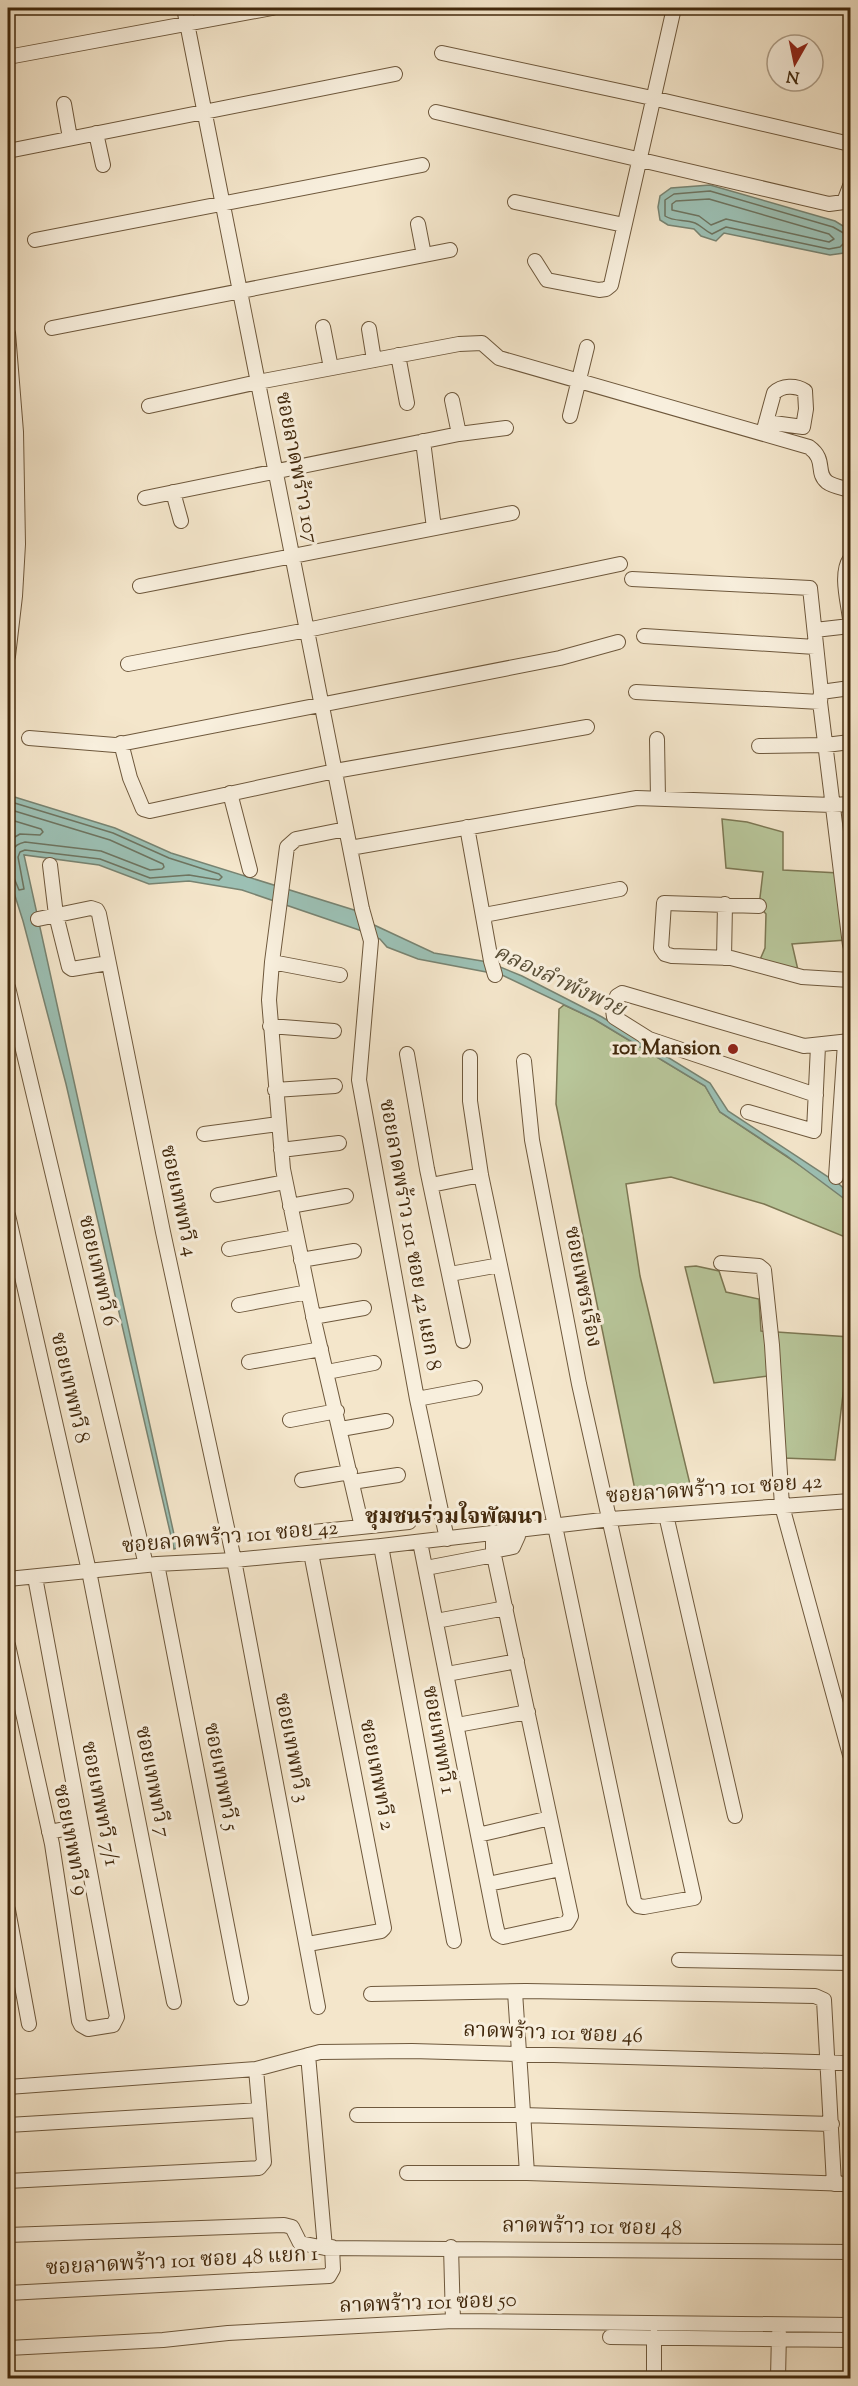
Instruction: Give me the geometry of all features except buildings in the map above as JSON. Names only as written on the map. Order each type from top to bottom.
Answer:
[{"type":"street","name":"ซอยลาดพร้าว 107","points":[[184,8],[334,771],[362,909],[370,936]]},
{"type":"street","points":[[8,57],[272,8]]},
{"type":"street","points":[[535,261],[547,280],[606,289],[610,285],[674,8]]},
{"type":"street","points":[[442,53],[850,144]]},
{"type":"street","points":[[8,151],[395,74]]},
{"type":"street","points":[[64,104],[70,138]]},
{"type":"street","points":[[436,112],[829,204],[844,202],[850,186]]},
{"type":"street","points":[[96,133],[103,165]]},
{"type":"street","points":[[35,240],[422,165]]},
{"type":"street","points":[[515,202],[624,225]]},
{"type":"street","points":[[418,224],[424,255]]},
{"type":"street","points":[[52,328],[450,250]]},
{"type":"street","points":[[322,327],[331,368]]},
{"type":"street","points":[[369,330],[375,360]]},
{"type":"street","points":[[8,333],[13,544],[8,653]]},
{"type":"street","points":[[149,406],[398,355],[459,344],[482,343],[499,358],[578,381],[765,428],[809,447],[820,457],[822,475],[826,481],[850,490]]},
{"type":"street","points":[[570,416],[587,347]]},
{"type":"street","points":[[398,355],[407,403]]},
{"type":"street","points":[[452,399],[459,434]]},
{"type":"street","points":[[146,498],[459,434],[506,428]]},
{"type":"street","points":[[423,441],[434,528]]},
{"type":"street","points":[[173,492],[181,521]]},
{"type":"street","points":[[140,586],[512,513]]},
{"type":"street","points":[[850,559],[847,563],[846,585],[850,619]]},
{"type":"street","points":[[128,664],[307,630],[620,564]]},
{"type":"street","points":[[632,579],[808,588],[812,595],[815,647],[832,806],[847,876],[850,945]]},
{"type":"street","points":[[815,630],[850,626]]},
{"type":"street","points":[[644,636],[815,647]]},
{"type":"street","points":[[30,738],[95,744],[121,743],[560,658],[618,642]]},
{"type":"street","points":[[636,692],[821,697],[850,688]]},
{"type":"street","points":[[121,743],[130,778],[143,810],[150,811],[334,771],[587,727]]},
{"type":"street","points":[[657,739],[658,798]]},
{"type":"street","points":[[759,746],[826,745],[850,742]]},
{"type":"street","points":[[230,792],[250,870]]},
{"type":"street","points":[[350,848],[637,798],[832,806],[850,804]]},
{"type":"street","points":[[467,827],[493,968]]},
{"type":"street","points":[[346,828],[294,840],[288,845],[272,957],[269,1000],[275,1090],[285,1182],[313,1317],[363,1527]]},
{"type":"street","points":[[50,865],[56,915],[70,969],[108,963]]},
{"type":"street","points":[[484,915],[620,889]]},
{"type":"street","points":[[759,906],[664,903],[661,948],[665,954],[672,956],[731,958],[801,977],[850,980]]},
{"type":"street","points":[[724,958],[725,904]]},
{"type":"street","name":"ซอยเทพทวี 4","points":[[38,919],[91,908],[97,910],[234,1560]]},
{"type":"street","name":"ซอยลาดพร้าว 101 ซอย 42 แยก 8","points":[[370,936],[359,1080],[417,1399],[447,1539]]},
{"type":"street","points":[[272,957],[340,975]]},
{"type":"street","name":"ซอยเทพทวี 6","points":[[8,987],[151,1564]]},
{"type":"street","points":[[816,1095],[649,1039],[614,1017],[613,1010],[617,996],[622,993],[804,1046],[848,1042],[836,1177]]},
{"type":"street","points":[[270,1026],[334,1031]]},
{"type":"street","points":[[748,1112],[813,1131],[818,1046]]},
{"type":"street","points":[[407,1054],[463,1341]]},
{"type":"street","points":[[471,1057],[470,1101],[481,1175],[553,1524]]},
{"type":"street","name":"ซอยเพชรเรือง","points":[[524,1060],[532,1140],[579,1384],[694,1898],[644,1907],[638,1906],[634,1901],[553,1524]]},
{"type":"street","points":[[275,1090],[335,1086]]},
{"type":"street","points":[[204,1134],[278,1124]]},
{"type":"street","points":[[281,1150],[339,1143]]},
{"type":"street","points":[[431,1185],[481,1175]]},
{"type":"street","points":[[218,1195],[285,1182]]},
{"type":"street","points":[[290,1206],[346,1196]]},
{"type":"street","name":"ซอยเทพทวี 8","points":[[8,1215],[10,1238],[89,1571]]},
{"type":"street","points":[[229,1249],[296,1237]]},
{"type":"street","points":[[301,1260],[354,1251]]},
{"type":"street","points":[[720,1263],[759,1266],[764,1270],[772,1345],[782,1506],[850,1755]]},
{"type":"street","points":[[450,1274],[500,1265]]},
{"type":"street","points":[[239,1305],[308,1292]]},
{"type":"street","points":[[313,1317],[364,1308]]},
{"type":"street","points":[[249,1362],[321,1349]]},
{"type":"street","points":[[327,1372],[374,1363]]},
{"type":"street","points":[[417,1399],[475,1388]]},
{"type":"street","points":[[290,1420],[337,1411]]},
{"type":"street","points":[[340,1429],[386,1421]]},
{"type":"street","points":[[302,1480],[398,1475]]},
{"type":"street","name":"ซอยลาดพร้าว 101 ซอย 42","points":[[8,1579],[151,1564],[234,1560],[381,1546],[553,1524],[850,1501]]},
{"type":"street","points":[[666,1515],[735,1816]]},
{"type":"street","points":[[314,1532],[408,1522]]},
{"type":"street","points":[[420,1542],[500,1936],[567,1923],[571,1916],[493,1553],[493,1542],[508,1537],[511,1530]]},
{"type":"street","name":"ซอยเทพทวี 1","points":[[381,1546],[454,1941]]},
{"type":"street","name":"ซอยเทพทวี 2","points":[[308,1944],[381,1931],[384,1928],[311,1552]]},
{"type":"street","points":[[426,1568],[493,1553]]},
{"type":"street","name":"ซอยเทพทวี 3","points":[[234,1560],[308,1944],[318,2007]]},
{"type":"street","name":"ซอยเทพทวี 5","points":[[151,1564],[242,1998]]},
{"type":"street","name":"ซอยเทพทวี 7","points":[[89,1571],[174,2002]]},
{"type":"street","name":"ซอยเทพทวี 7/1","points":[[35,1577],[117,2017],[113,2025],[100,2027]]},
{"type":"street","points":[[436,1621],[506,1608]]},
{"type":"street","name":"ซอยเทพทวี 9","points":[[8,1645],[49,1832],[79,2021],[88,2029],[100,2027]]},
{"type":"street","points":[[447,1674],[517,1661]]},
{"type":"street","points":[[457,1725],[528,1712]]},
{"type":"street","points":[[478,1835],[550,1818]]},
{"type":"street","points":[[49,1832],[80,1826]]},
{"type":"street","points":[[488,1884],[561,1869]]},
{"type":"street","points":[[8,1910],[29,2024]]},
{"type":"street","points":[[680,1960],[850,1963]]},
{"type":"street","points":[[371,1994],[515,1992],[815,1996],[824,2000],[825,2003],[834,2184]]},
{"type":"street","points":[[515,1992],[527,2174]]},
{"type":"street","name":"ลาดพร้าว 101 ซอย 46","points":[[8,2087],[256,2069],[320,2052],[402,2051],[850,2063]]},
{"type":"street","points":[[309,2055],[329,2248]]},
{"type":"street","points":[[8,2181],[260,2168],[264,2162],[256,2069]]},
{"type":"street","points":[[8,2125],[259,2110]]},
{"type":"street","points":[[357,2115],[522,2115],[831,2124]]},
{"type":"street","points":[[407,2173],[527,2174],[850,2184]]},
{"type":"street","name":"ลาดพร้าว 101 ซอย 48","points":[[8,2235],[284,2225],[292,2227],[300,2243],[329,2248],[451,2247],[850,2252]]},
{"type":"street","points":[[451,2247],[453,2322]]},
{"type":"street","name":"ซอยลาดพร้าว 101 ซอย 48 แยก 1","points":[[8,2293],[329,2276],[333,2269],[329,2248]]},
{"type":"street","name":"ลาดพร้าว 101 ซอย 50","points":[[8,2348],[163,2340],[228,2333],[453,2322],[850,2325]]},
{"type":"street","points":[[778,2324],[778,2379]]},
{"type":"street","points":[[610,2337],[850,2340]]},
{"type":"street","points":[[654,2337],[654,2379]]},
{"type":"green space","points":[[722,819],[747,822],[783,832],[783,870],[839,873],[846,940],[792,944],[798,970],[759,962],[765,948],[766,914],[759,906],[763,872],[726,868]]},
{"type":"green space","points":[[564,1005],[594,1019],[705,1086],[720,1112],[835,1189],[850,1203],[850,1239],[764,1204],[671,1177],[626,1184],[640,1276],[690,1484],[635,1490],[556,1104],[559,1009]]},
{"type":"green space","points":[[696,1266],[719,1271],[726,1292],[759,1299],[761,1331],[850,1337],[835,1460],[783,1458],[768,1376],[714,1383],[685,1267]]},
{"type":"water","points":[[710,185],[835,221],[848,229],[850,244],[844,253],[830,255],[724,233],[716,241],[701,236],[694,229],[668,225],[660,220],[658,207],[660,196],[671,188]]},
{"type":"water","points":[[8,795],[115,828],[171,853],[354,910],[372,924],[434,953],[488,962],[522,976],[602,1017],[710,1083],[728,1111],[839,1184],[850,1194],[850,1203],[787,1156],[720,1112],[705,1086],[594,1019],[502,975],[418,959],[387,947],[380,939],[359,930],[242,890],[189,881],[149,884],[99,865],[24,855],[177,1548],[174,1549],[66,1084],[23,921],[8,874]]},
{"type":"place","name":"101 Mansion","points":[[733,1049]]},
{"type":"district","name":"ชุมชนร่วมใจพัฒนา","points":[[454,1518]]},
{"type":"water label","name":"คลองลำพังพวย","points":[[559,982]]}]
